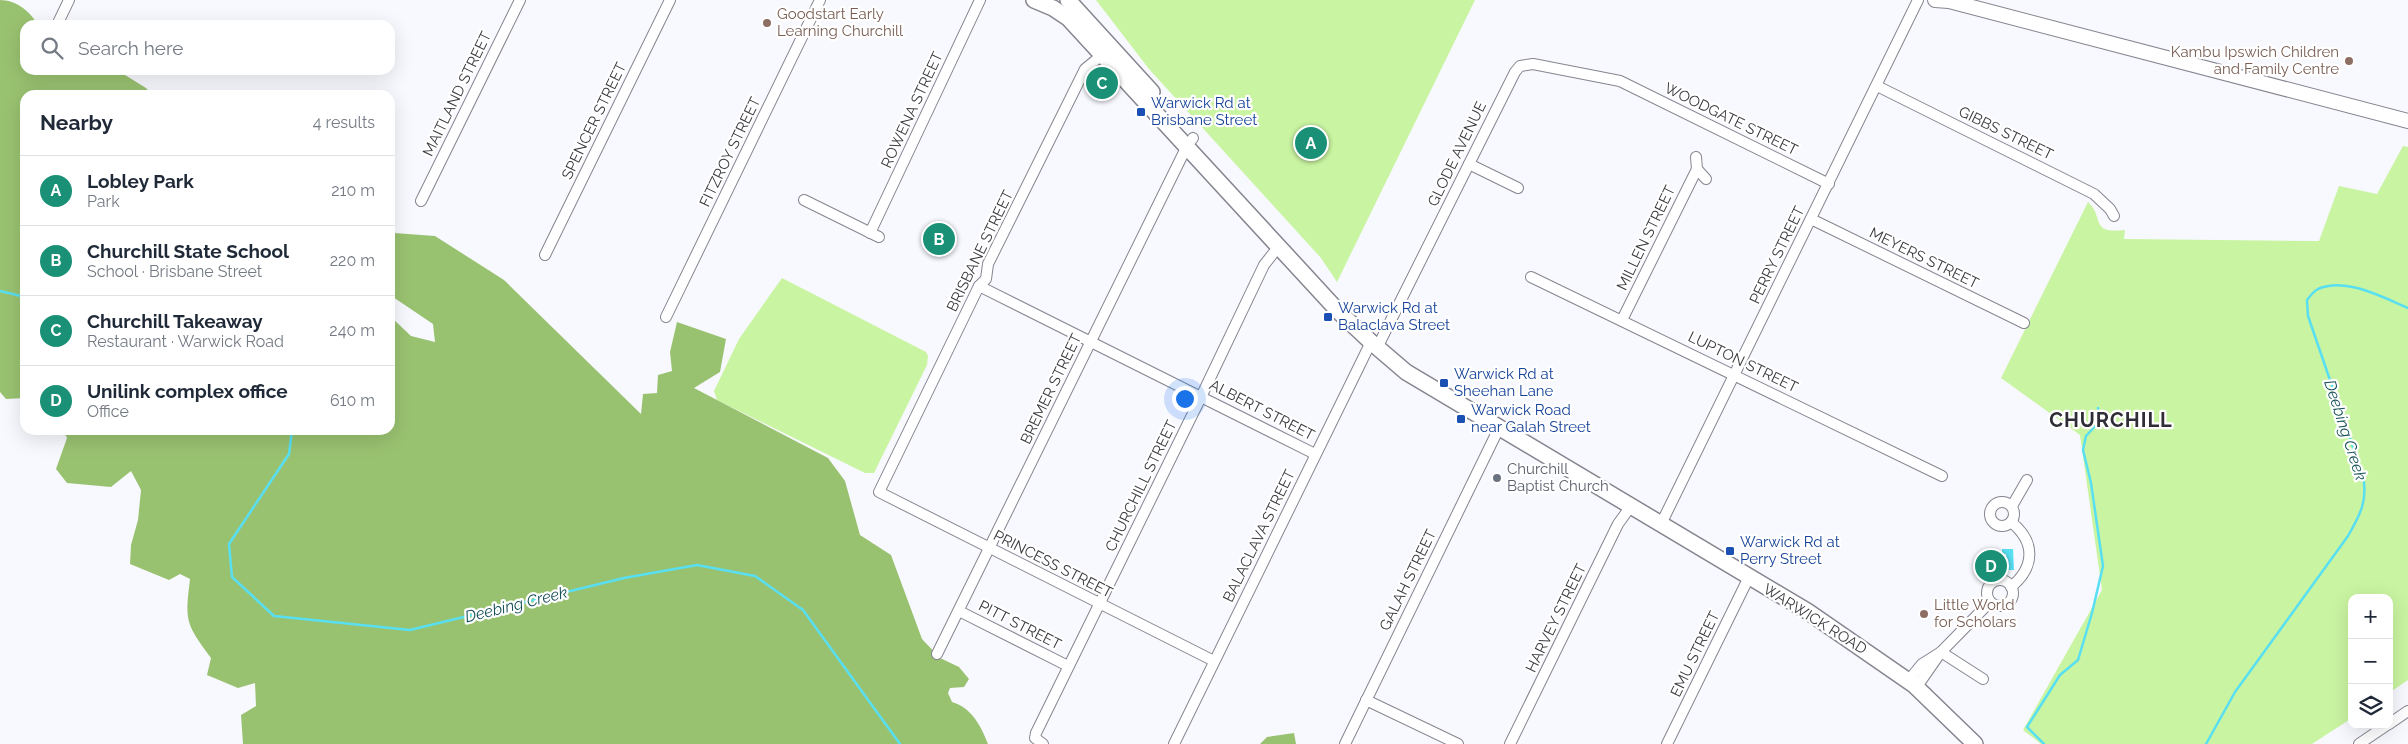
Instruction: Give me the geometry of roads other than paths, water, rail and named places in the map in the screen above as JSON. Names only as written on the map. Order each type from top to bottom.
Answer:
[{"type":"main road","name":"WARWICK ROAD","points":[[1034,0],[1060,2],[1190,142],[1216,180],[1262,226],[1338,311],[1406,372],[1807,611],[1912,684],[1974,744]]},
{"type":"main road","points":[[1935,0],[2408,121]]},
{"type":"main road","name":"WARWICK ROAD","points":[[1060,2],[1068,18],[1102,55],[1190,142]]},
{"type":"street","points":[[59,20],[69,0]]},
{"type":"street","name":"MAITLAND STREET","points":[[421,201],[520,0]]},
{"type":"street","name":"SPENCER STREET","points":[[545,255],[670,0]]},
{"type":"street","name":"FITZROY STREET","points":[[666,317],[820,0]]},
{"type":"street","name":"ROWENA STREET","points":[[804,200],[874,235],[980,0]]},
{"type":"street","name":"PERRY STREET","points":[[1661,524],[1918,0]]},
{"type":"street","name":"BRISBANE STREET","points":[[880,492],[980,286],[986,279],[988,264],[1086,69],[1102,55]]},
{"type":"street","name":"GLODE AVENUE","points":[[1374,345],[1515,72],[1520,66],[1533,64],[1620,81]]},
{"type":"street","name":"WOODGATE STREET","points":[[1620,81],[1829,184]]},
{"type":"street","name":"GIBBS STREET","points":[[1877,86],[2094,194],[2110,209],[2114,216]]},
{"type":"street","name":"BREMER STREET","points":[[937,654],[1190,142]]},
{"type":"street","points":[[1696,157],[1697,170],[1706,179]]},
{"type":"street","points":[[1469,164],[1518,188]]},
{"type":"street","name":"MILLEN STREET","points":[[1622,320],[1697,170]]},
{"type":"street","name":"MEYERS STREET","points":[[1811,219],[2024,324]]},
{"type":"street","name":"CHURCHILL STREET","points":[[1040,742],[1035,738],[1036,733],[1068,666],[1202,397],[1264,265],[1279,246]]},
{"type":"street","name":"LUPTON STREET","points":[[1530,277],[1942,476]]},
{"type":"street","name":"ALBERT STREET","points":[[980,286],[1316,454]]},
{"type":"street","name":"BALACLAVA STREET","points":[[1174,744],[1316,454],[1374,345]]},
{"type":"street","name":"GALAH STREET","points":[[1344,744],[1499,428]]},
{"type":"street","points":[[2012,506],[2027,480]]},
{"type":"street","name":"PRINCESS STREET","points":[[880,492],[1214,662]]},
{"type":"street","points":[[2001,501],[2012,506],[2015,514],[2011,522],[1999,526],[1992,521],[1990,512],[1994,505],[2001,501]]},
{"type":"street","name":"HARVEY STREET","points":[[1510,744],[1618,524],[1630,506]]},
{"type":"street","points":[[2011,522],[2024,535],[2029,549],[2025,571],[2021,579],[2011,587]]},
{"type":"street","name":"EMU STREET","points":[[1667,744],[1749,577]]},
{"type":"street","points":[[2001,580],[2011,587],[2013,596],[2009,603],[2001,606],[1990,602],[1987,589],[1992,582],[2001,580]]},
{"type":"street","points":[[1912,684],[1990,602]]},
{"type":"street","name":"PITT STREET","points":[[959,611],[1068,666]]},
{"type":"street","points":[[1941,652],[1984,679]]},
{"type":"street","points":[[1366,700],[1458,744]]},
{"type":"street","points":[[2393,721],[2408,711]]},
{"type":"street","points":[[2359,744],[2381,729]]},
{"type":"water","points":[[2002,549],[2013,549],[2014,570],[2006,570],[2006,554],[2002,554]]},
{"type":"waterway","name":"Deebing Creek","points":[[2206,744],[2235,692],[2348,536],[2364,500],[2363,476],[2308,316],[2307,300],[2318,289],[2340,285],[2364,290],[2408,308]]},
{"type":"waterway","name":"Deebing Creek","points":[[0,291],[20,296]]},
{"type":"waterway","points":[[2044,744],[2027,727],[2060,675],[2078,660],[2103,566],[2091,483],[2083,450],[2086,436],[2100,421],[2098,408]]},
{"type":"waterway","name":"Deebing Creek","points":[[291,435],[289,454],[229,544],[232,577],[274,616],[410,630],[624,578],[697,565],[755,576],[803,610],[900,744]]},
{"type":"place","name":"Goodstart Early Learning Churchill","points":[[767,23]]},
{"type":"place","name":"Kambu Ipswich Children and Family Centre","points":[[2349,61]]},
{"type":"place","name":"Churchill Takeaway","points":[[1102,83]]},
{"type":"place","name":"Warwick Rd at Brisbane Street","points":[[1141,112]]},
{"type":"place","name":"Lobley Park","points":[[1311,143]]},
{"type":"place","name":"Churchill State School","points":[[939,239]]},
{"type":"place","name":"Warwick Rd at Balaclava Street","points":[[1328,317]]},
{"type":"place","name":"Warwick Rd at Sheehan Lane","points":[[1444,383]]},
{"type":"place","name":"Warwick Road near Galah Street","points":[[1461,419]]},
{"type":"place","name":"Churchill Baptist Church","points":[[1497,478]]},
{"type":"place","name":"Warwick Rd at Perry Street","points":[[1730,551]]},
{"type":"place","name":"Unilink complex office","points":[[1991,566]]},
{"type":"place","name":"Little World for Scholars","points":[[1924,614]]},
{"type":"district","name":"CHURCHILL","points":[[2111,420]]}]
